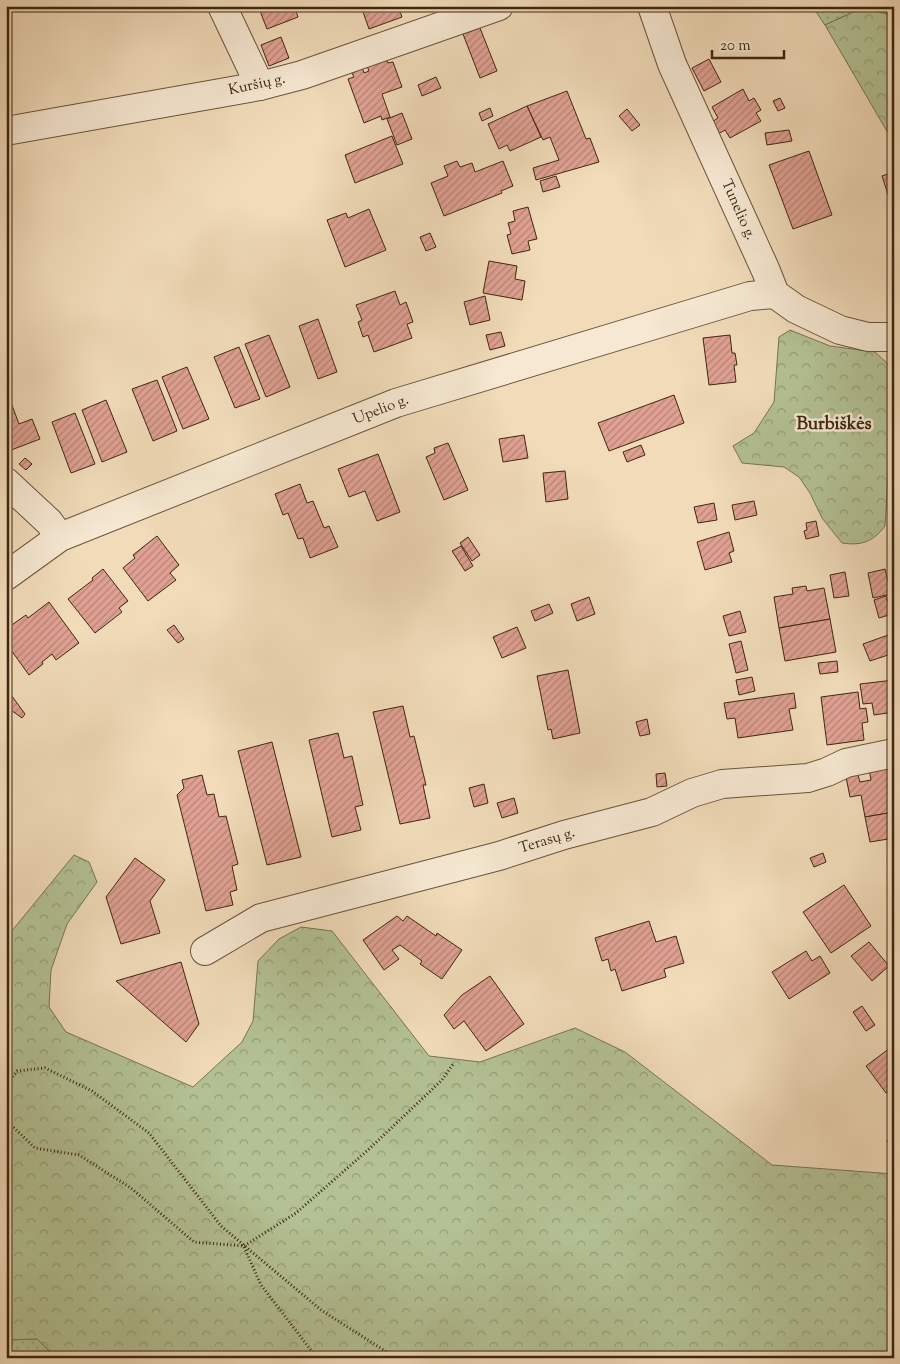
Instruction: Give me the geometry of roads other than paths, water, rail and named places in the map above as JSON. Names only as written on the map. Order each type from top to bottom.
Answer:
[{"type":"street","points":[[222,6],[260,86]]},
{"type":"street","name":"Kuršių g.","points":[[6,131],[260,86],[302,75],[499,6]]},
{"type":"street","name":"Tunelio g.","points":[[652,6],[672,64],[775,294]]},
{"type":"street","points":[[775,294],[796,309],[840,330],[868,337],[894,337]]},
{"type":"street","name":"Upelio g.","points":[[6,576],[60,537],[396,403],[750,296],[775,294]]},
{"type":"street","points":[[6,482],[49,522],[60,537]]},
{"type":"street","name":"Terasų g.","points":[[205,951],[261,918],[499,856],[564,835],[652,812],[692,792],[722,784],[808,778],[846,763],[894,753]]},
{"type":"district","name":"Burbiškės","points":[[834,425]]}]
